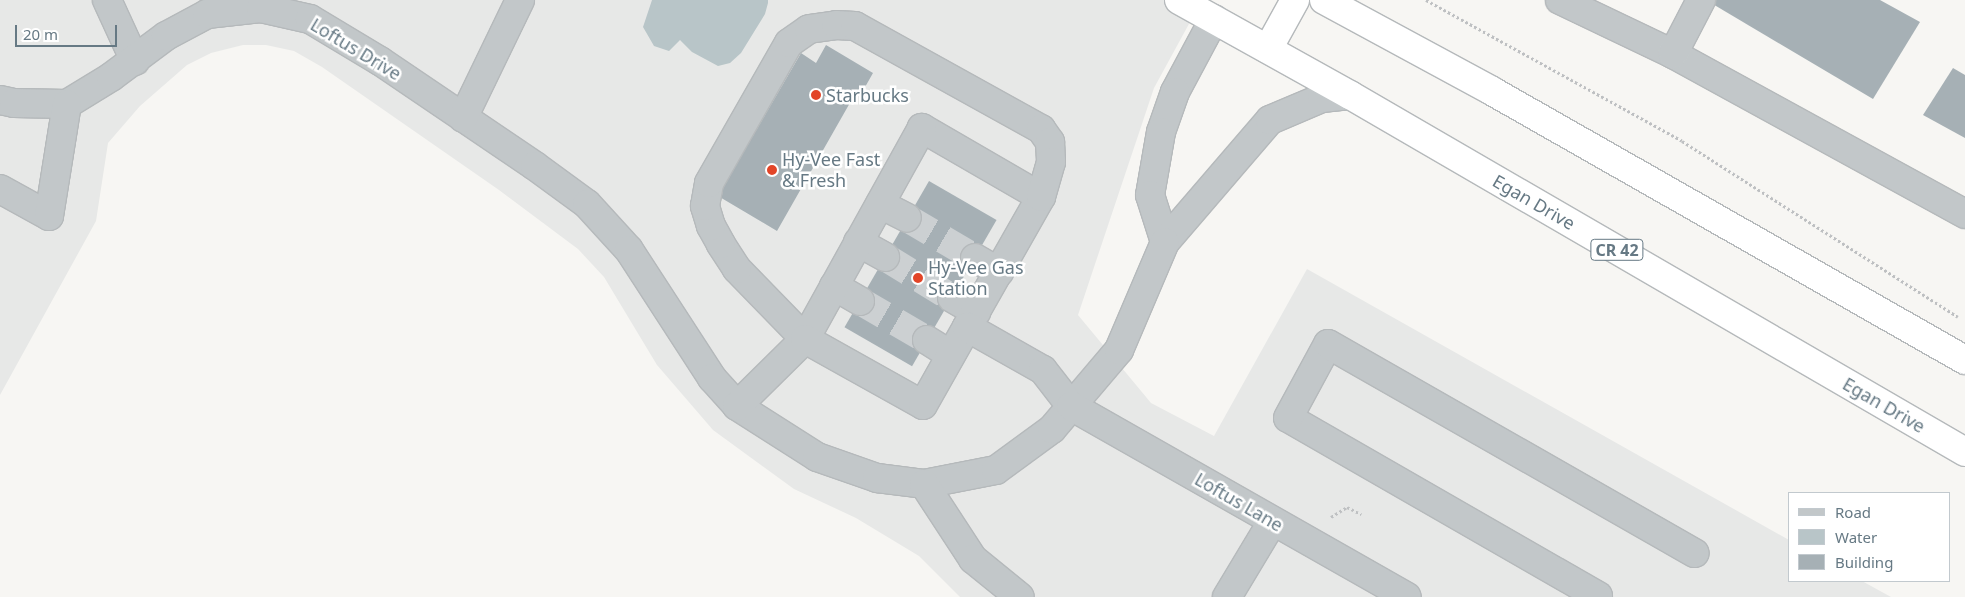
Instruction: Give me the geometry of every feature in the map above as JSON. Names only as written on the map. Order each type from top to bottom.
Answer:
[{"type":"highway","name":"Egan Drive","points":[[1179,0],[1219,10],[1268,49],[1965,452]]},
{"type":"highway","points":[[1268,49],[1295,0]]},
{"type":"highway","points":[[1324,0],[1531,113],[1965,360]]},
{"type":"street","points":[[107,0],[135,60]]},
{"type":"street","points":[[463,118],[520,0]]},
{"type":"street","points":[[1560,0],[1673,54],[1965,214]]},
{"type":"street","points":[[1673,54],[1701,0]]},
{"type":"street","name":"Loftus Drive","points":[[67,104],[135,60],[166,36],[207,14],[262,8],[310,19],[380,61],[535,166],[587,204],[629,250],[712,378],[736,406],[817,457],[876,478],[924,484],[996,470],[1052,430],[1119,350],[1165,242],[1270,120],[1322,98],[1350,95]]},
{"type":"street","points":[[1165,242],[1150,195],[1161,132],[1175,92],[1219,10]]},
{"type":"street","points":[[836,25],[856,26],[1041,129],[1050,142],[1051,162],[1041,197],[999,272],[923,405],[805,339],[737,269],[711,226],[705,206],[709,183],[789,43],[809,30],[836,25]]},
{"type":"street","points":[[0,100],[14,103],[67,104],[49,216],[0,189]]},
{"type":"street","points":[[736,406],[805,339],[922,128],[1041,197]]},
{"type":"street","points":[[880,204],[907,218]]},
{"type":"street","points":[[858,242],[885,258]]},
{"type":"street","points":[[975,258],[999,272]]},
{"type":"street","points":[[834,286],[860,301]]},
{"type":"street","points":[[952,298],[972,320],[1043,370],[1071,406]]},
{"type":"street","points":[[927,340],[951,354]]},
{"type":"street","points":[[1598,596],[1288,418],[1328,344],[1694,553]]},
{"type":"street","name":"Loftus Lane","points":[[1071,406],[1272,522],[1407,597]]},
{"type":"street","points":[[924,484],[973,558],[1020,597]]},
{"type":"street","points":[[1227,597],[1272,522]]},
{"type":"path","points":[[1426,0],[1682,141],[1965,321]]},
{"type":"path","points":[[1326,520],[1347,506],[1361,514]]},
{"type":"shaded area","points":[[0,0],[1202,0],[1154,88],[1078,315],[1151,403],[1214,436],[1307,269],[1788,539],[1788,582],[1864,582],[1891,597],[960,597],[919,556],[856,518],[794,489],[713,430],[657,365],[604,277],[578,249],[499,190],[322,67],[294,51],[266,45],[243,45],[211,53],[187,65],[140,106],[108,143],[96,221],[0,395]]},
{"type":"water","points":[[652,0],[768,0],[768,3],[765,14],[741,53],[730,63],[718,66],[692,52],[680,40],[669,51],[654,46],[643,27]]},
{"type":"building","points":[[1714,0],[1880,0],[1920,22],[1873,99],[1711,3]]},
{"type":"building","points":[[826,45],[873,73],[860,96],[855,94],[777,231],[718,196],[801,53],[816,63]]},
{"type":"building","points":[[1953,68],[1965,75],[1965,138],[1923,115]]},
{"type":"building","name":"Hy-Vee Gas Station","points":[[929,181],[997,220],[912,366],[844,327]]},
{"type":"tunnel","points":[[907,218],[975,258]]},
{"type":"tunnel","points":[[885,257],[952,298]]},
{"type":"tunnel","points":[[860,301],[927,340]]},
{"type":"place","name":"Starbucks","points":[[816,95]]},
{"type":"place","name":"Hy-Vee Fast & Fresh","points":[[772,170]]},
{"type":"place","name":"Hy-Vee Gas Station","points":[[918,278]]}]
